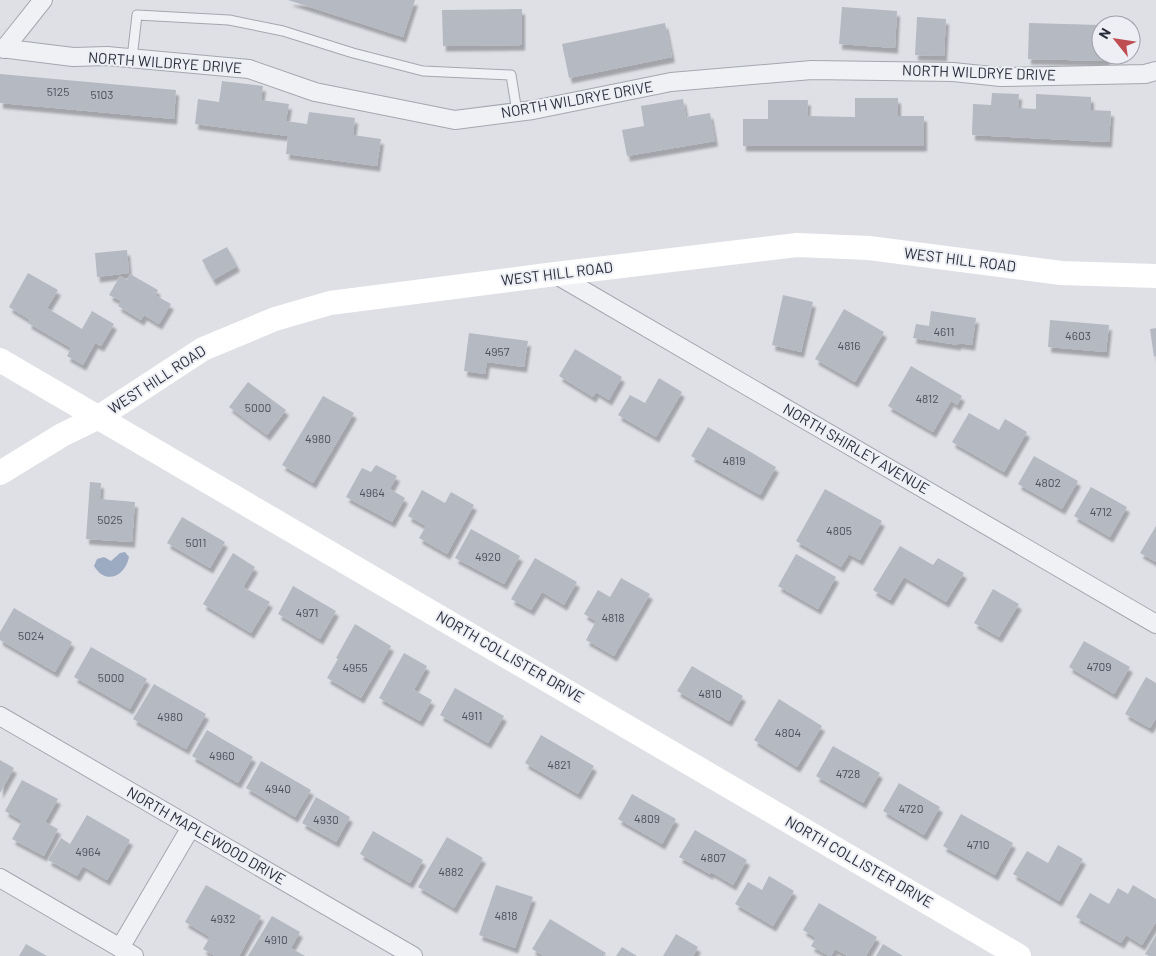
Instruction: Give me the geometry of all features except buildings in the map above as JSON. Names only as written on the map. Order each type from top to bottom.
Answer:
[{"type":"street","points":[[2,48],[44,0]]},
{"type":"street","name":"NORTH WILDRYE DRIVE","points":[[2,48],[73,57],[107,56],[249,69],[315,92],[455,120],[517,112],[671,82],[812,70],[953,72],[1001,77],[1145,74],[1156,72]]},
{"type":"street","name":"WEST HILL ROAD","points":[[0,473],[62,435],[99,417],[202,349],[275,319],[330,303],[555,274],[797,246],[870,248],[1061,273],[1156,276]]},
{"type":"street","name":"NORTH SHIRLEY AVENUE","points":[[555,274],[1156,624]]},
{"type":"street","name":"NORTH COLLISTER DRIVE","points":[[0,360],[1019,956]]},
{"type":"street","name":"NORTH MAPLEWOOD DRIVE","points":[[0,716],[412,956]]},
{"type":"street","points":[[0,878],[127,952],[191,827]]},
{"type":"lane","points":[[132,58],[137,15],[229,20],[282,31],[353,53],[423,71],[512,74],[517,112]]},
{"type":"water","points":[[125,552],[129,557],[127,564],[119,574],[109,577],[98,572],[94,566],[97,559],[104,557],[111,561],[120,553]]}]
